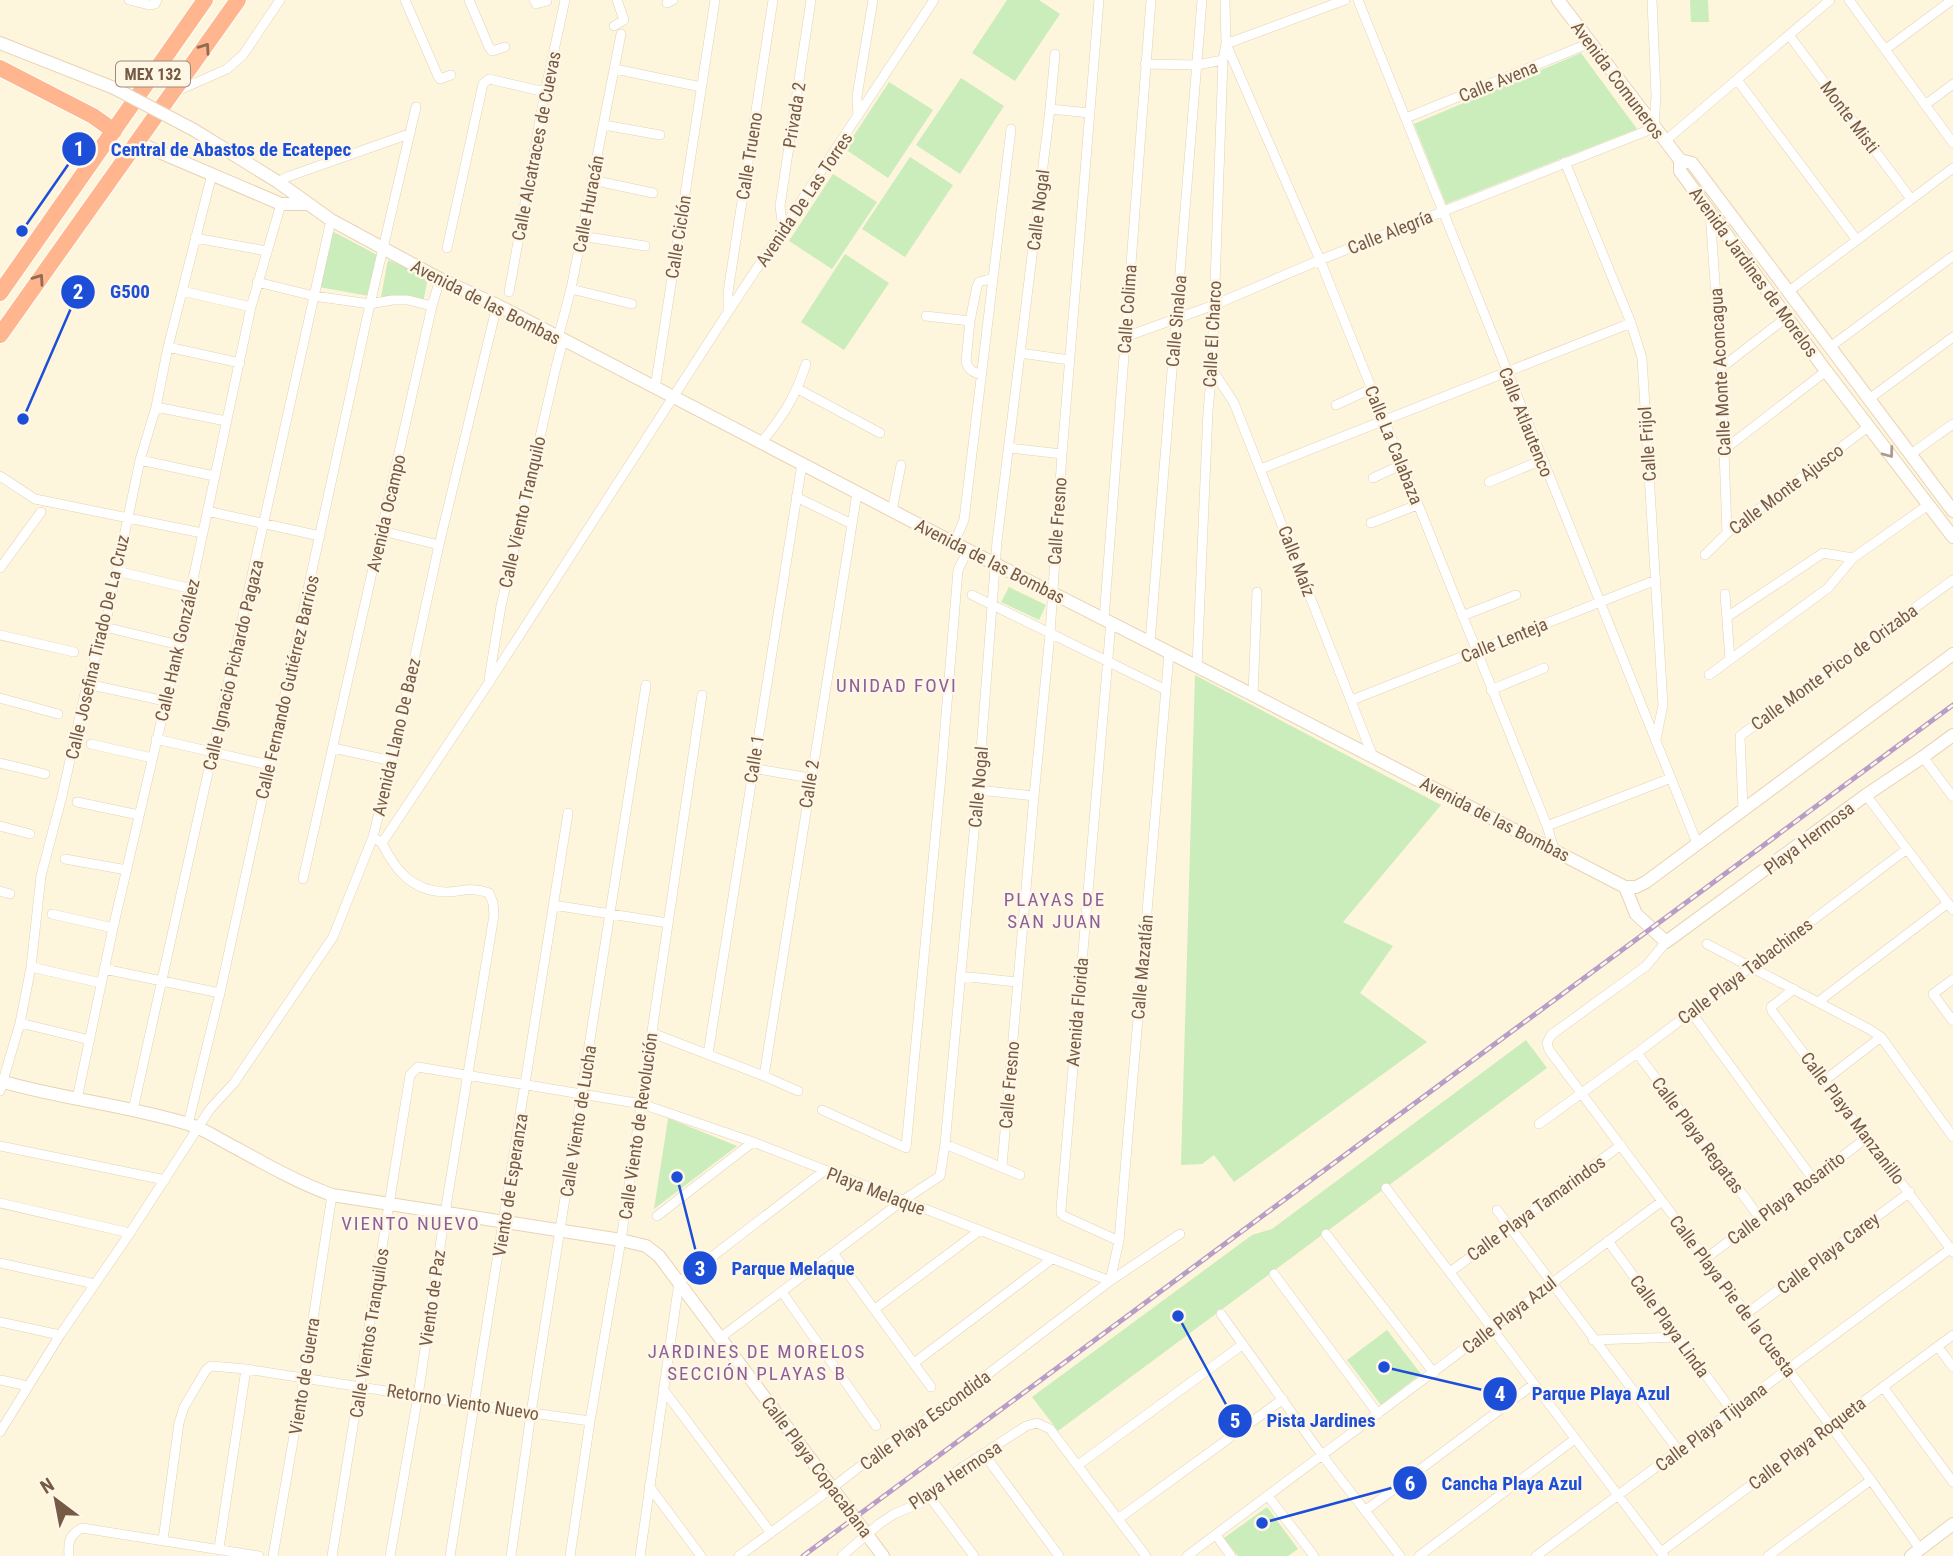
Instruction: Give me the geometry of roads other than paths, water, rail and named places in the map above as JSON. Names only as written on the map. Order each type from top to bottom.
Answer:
[{"type":"highway","name":"MEX 132","points":[[0,293],[205,0]]},
{"type":"highway","name":"MEX 132","points":[[0,335],[238,0]]},
{"type":"highway","points":[[0,68],[93,116],[114,131]]},
{"type":"main road","name":"Avenida Comuneros","points":[[1558,0],[1679,160]]},
{"type":"main road","name":"Avenida de las Bombas","points":[[0,43],[114,88],[194,130],[278,182],[331,220],[440,279],[497,305],[1625,887]]},
{"type":"main road","points":[[136,142],[281,204],[307,204]]},
{"type":"main road","name":"Avenida Jardines de Morelos","points":[[1953,511],[1692,163],[1679,160],[1680,171],[1826,371],[1953,537]]},
{"type":"main road","points":[[1835,382],[1849,372]]},
{"type":"main road","points":[[1666,942],[1636,914],[1625,887],[1646,883],[1953,654]]},
{"type":"main road","name":"Playa Hermosa","points":[[1666,942],[1953,734]]},
{"type":"main road","points":[[1,1084],[133,1110],[193,1126]]},
{"type":"main road","name":"Calle Playa Copacabana","points":[[193,1126],[332,1195],[621,1240],[653,1250],[883,1556]]},
{"type":"main road","points":[[1915,1553],[1953,1524]]},
{"type":"street","points":[[129,0],[149,5],[156,2]]},
{"type":"street","points":[[173,93],[226,69],[243,55],[280,0]]},
{"type":"street","points":[[405,0],[438,76],[440,79],[451,75]]},
{"type":"street","points":[[469,0],[492,51],[505,47]]},
{"type":"street","points":[[534,0],[536,4],[547,1]]},
{"type":"street","name":"Calle Alcatraces de Cuevas","points":[[509,292],[545,92],[565,0]]},
{"type":"street","name":"Calle Huracán","points":[[561,340],[615,69],[618,30],[624,20],[617,0]]},
{"type":"street","name":"Calle Ciclón","points":[[655,388],[715,0]]},
{"type":"street","name":"Calle Trueno","points":[[728,312],[728,292],[772,0]]},
{"type":"street","name":"Privada 2","points":[[783,229],[780,205],[811,0]]},
{"type":"street","points":[[858,116],[858,96],[873,0]]},
{"type":"street","name":"Avenida De Las Torres","points":[[382,844],[934,0]]},
{"type":"street","name":"Calle Fresno","points":[[1002,1167],[1050,634],[1099,0]]},
{"type":"street","name":"Calle Colima","points":[[1107,620],[1125,337],[1152,0]]},
{"type":"street","name":"Calle Sinaloa","points":[[1150,642],[1202,0]]},
{"type":"street","name":"Calle El Charco","points":[[1197,667],[1207,424],[1212,369],[1223,60],[1226,44],[1225,0]]},
{"type":"street","points":[[1226,44],[1345,0]]},
{"type":"street","name":"Calle Atlautenco","points":[[1358,0],[1697,843]]},
{"type":"street","points":[[1652,0],[1657,95],[1654,128]]},
{"type":"street","points":[[1665,141],[1830,0]]},
{"type":"street","points":[[1849,0],[1953,143]]},
{"type":"street","points":[[1886,50],[1952,0]]},
{"type":"street","name":"Monte Misti","points":[[1789,35],[1911,199]]},
{"type":"street","name":"Calle Avena","points":[[1406,118],[1590,43]]},
{"type":"street","name":"Calle La Calabaza","points":[[1226,44],[1320,260],[1554,849]]},
{"type":"street","name":"Calle Nogal","points":[[902,1200],[940,1176],[978,790],[997,541],[1055,54]]},
{"type":"street","points":[[1145,65],[1197,65],[1223,60]]},
{"type":"street","points":[[615,69],[701,87]]},
{"type":"street","points":[[447,248],[483,84],[489,79],[545,92]]},
{"type":"street","points":[[1738,81],[1856,239]]},
{"type":"street","points":[[1925,105],[1953,84]]},
{"type":"street","name":"Calle Fernando Gutiérrez Barrios","points":[[193,1126],[269,765],[416,107]]},
{"type":"street","points":[[1050,109],[1090,113]]},
{"type":"street","points":[[604,125],[660,135]]},
{"type":"street","name":"Calle Alegría","points":[[1125,337],[1654,128]]},
{"type":"street","points":[[954,543],[964,520],[1011,129]]},
{"type":"street","points":[[278,182],[409,134]]},
{"type":"street","name":"Calle Frijol","points":[[1565,162],[1631,323],[1642,358],[1663,705],[1656,741]]},
{"type":"street","points":[[1789,291],[1953,168]]},
{"type":"street","name":"Calle Josefina Tirado De La Cruz","points":[[1,1084],[20,1023],[31,967],[40,876],[62,796],[87,684],[105,627],[140,460],[156,407],[168,347],[212,174]]},
{"type":"street","points":[[592,180],[653,193]]},
{"type":"street","name":"Calle Hank González","points":[[77,1098],[113,928],[192,589],[251,307],[281,204]]},
{"type":"street","name":"Calle Monte Aconcagua","points":[[1709,210],[1721,368],[1727,533]]},
{"type":"street","name":"Calle Ignacio Pichardo Pagaza","points":[[133,1110],[331,220]]},
{"type":"street","points":[[581,236],[645,246]]},
{"type":"street","points":[[195,238],[267,251]]},
{"type":"street","points":[[1830,347],[1953,256]]},
{"type":"street","points":[[981,375],[971,371],[966,361],[970,321],[979,282],[993,278]]},
{"type":"street","name":"Avenida Ocampo","points":[[303,879],[440,279]]},
{"type":"street","points":[[257,282],[314,296],[370,304],[408,300],[432,306]]},
{"type":"street","points":[[571,289],[632,304]]},
{"type":"street","points":[[182,291],[251,307]]},
{"type":"street","name":"Avenida Llano De Baez","points":[[0,1432],[60,1335],[165,1180],[193,1126],[234,1083],[333,937],[373,837],[497,305]]},
{"type":"street","points":[[926,316],[970,321]]},
{"type":"street","points":[[1721,368],[1787,317]]},
{"type":"street","points":[[1261,469],[1631,323]]},
{"type":"street","points":[[1869,399],[1953,337]]},
{"type":"street","name":"Calle Viento Tranquilo","points":[[488,684],[501,606],[561,340]]},
{"type":"street","points":[[168,347],[240,363]]},
{"type":"street","points":[[1020,353],[1070,360]]},
{"type":"street","points":[[761,443],[785,413],[798,389],[806,365]]},
{"type":"street","name":"Calle Maíz","points":[[1212,369],[1234,403],[1373,757]]},
{"type":"street","points":[[1725,449],[1826,371]]},
{"type":"street","points":[[798,389],[880,433]]},
{"type":"street","points":[[1336,405],[1371,389]]},
{"type":"street","points":[[156,407],[226,421]]},
{"type":"street","points":[[1911,454],[1953,424]]},
{"type":"street","name":"Calle Monte Ajusco","points":[[1705,555],[1727,533],[1868,427]]},
{"type":"street","points":[[1009,448],[1062,454]]},
{"type":"street","points":[[140,460],[214,476]]},
{"type":"street","points":[[1489,482],[1542,460]]},
{"type":"street","name":"Calle 1","points":[[708,1054],[802,464]]},
{"type":"street","points":[[892,511],[901,465]]},
{"type":"street","points":[[1373,478],[1401,465]]},
{"type":"street","points":[[0,477],[35,499],[202,533]]},
{"type":"street","name":"Calle 2","points":[[764,1076],[857,493]]},
{"type":"street","points":[[796,497],[852,524]]},
{"type":"street","points":[[1371,523],[1417,505]]},
{"type":"street","points":[[1709,675],[1828,588],[1853,558],[1928,505]]},
{"type":"street","points":[[207,511],[320,536]]},
{"type":"street","points":[[0,568],[41,512]]},
{"type":"street","points":[[382,531],[439,545]]},
{"type":"street","points":[[822,1111],[906,1148],[958,570],[968,550]]},
{"type":"street","points":[[1727,617],[1823,553],[1853,558]]},
{"type":"street","points":[[117,571],[192,589]]},
{"type":"street","name":"Calle Lenteja","points":[[1352,699],[1656,580]]},
{"type":"street","name":"Calle Monte Pico de Orizaba","points":[[1744,809],[1740,736],[1953,580]]},
{"type":"street","points":[[1253,695],[1257,592]]},
{"type":"street","points":[[1462,616],[1516,594]]},
{"type":"street","points":[[1725,594],[1730,659]]},
{"type":"street","points":[[972,595],[1167,690]]},
{"type":"street","name":"Avenida Florida","points":[[1107,620],[1107,661],[1060,1209],[1064,1216],[1119,1241]]},
{"type":"street","points":[[105,627],[179,645]]},
{"type":"street","points":[[0,635],[74,652]]},
{"type":"street","name":"Calle Mazatlán","points":[[1110,1281],[1119,1241],[1169,653]]},
{"type":"street","points":[[1491,690],[1544,667]]},
{"type":"street","points":[[87,684],[165,701]]},
{"type":"street","name":"Calle Viento de Lucha","points":[[512,1556],[531,1413],[646,685]]},
{"type":"street","name":"Calle Viento de Revolución","points":[[570,1556],[642,1104],[702,695]]},
{"type":"street","points":[[0,698],[58,714]]},
{"type":"street","points":[[156,739],[269,765]]},
{"type":"street","points":[[91,744],[152,758]]},
{"type":"street","points":[[333,748],[392,761]]},
{"type":"street","points":[[1923,757],[1953,797]]},
{"type":"street","points":[[0,763],[45,774]]},
{"type":"street","points":[[752,768],[810,778]]},
{"type":"street","points":[[1547,826],[1671,778]]},
{"type":"street","points":[[978,790],[1034,796]]},
{"type":"street","points":[[1818,1002],[1951,907],[1866,795]]},
{"type":"street","points":[[77,802],[139,816]]},
{"type":"street","name":"Viento de Esperanza","points":[[450,1556],[568,813]]},
{"type":"street","points":[[0,826],[30,834]]},
{"type":"street","points":[[373,837],[382,844]]},
{"type":"street","name":"Viento de Paz","points":[[382,844],[402,876],[421,887],[443,892],[478,889],[489,893],[494,915],[390,1556]]},
{"type":"street","name":"Calle Playa Tabachines","points":[[1539,1124],[1907,849]]},
{"type":"street","points":[[65,859],[127,870]]},
{"type":"street","points":[[0,891],[10,894]]},
{"type":"street","points":[[553,905],[668,923]]},
{"type":"street","points":[[52,914],[113,928]]},
{"type":"street","name":"Playa Hermosa","points":[[1547,1043],[1551,1035],[1646,966],[1666,942]]},
{"type":"street","points":[[1707,944],[1881,1037],[1953,1137]]},
{"type":"street","points":[[31,967],[101,983]]},
{"type":"street","points":[[104,969],[220,993]]},
{"type":"street","points":[[960,976],[1017,982]]},
{"type":"street","points":[[1953,979],[1933,994],[1953,1021]]},
{"type":"street","name":"Calle Playa Manzanillo","points":[[1794,989],[1773,1004],[1772,1011],[1952,1249]]},
{"type":"street","points":[[1691,1012],[1813,1179]]},
{"type":"street","points":[[20,1023],[90,1040]]},
{"type":"street","points":[[652,1033],[798,1091]]},
{"type":"street","points":[[1825,1080],[1881,1037]]},
{"type":"street","name":"Calle Playa Pie de la Cuesta","points":[[1547,1043],[1549,1051],[1871,1480],[1915,1553]]},
{"type":"street","name":"Calle Playa Regatas","points":[[1637,1053],[1759,1217]]},
{"type":"street","name":"Playa Melaque","points":[[414,1069],[422,1067],[642,1104],[753,1142],[1110,1281]]},
{"type":"street","name":"Calle Vientos Tranquilos","points":[[332,1556],[410,1075],[414,1069]]},
{"type":"street","name":"Calle Playa Rosarito","points":[[1705,1259],[1868,1137]]},
{"type":"street","points":[[657,1216],[753,1142]]},
{"type":"street","points":[[944,1144],[1020,1175]]},
{"type":"street","name":"Calle Playa Tamarindos","points":[[1450,1272],[1621,1145]]},
{"type":"street","points":[[0,1146],[165,1180]]},
{"type":"street","points":[[640,1556],[678,1282],[825,1170]]},
{"type":"street","points":[[1386,1188],[1662,1554]]},
{"type":"street","name":"Calle Playa Carey","points":[[1746,1314],[1910,1192]]},
{"type":"street","name":"Viento de Guerra","points":[[273,1556],[332,1195]]},
{"type":"street","points":[[720,1338],[902,1200]]},
{"type":"street","name":"Calle Playa Azul","points":[[1187,1556],[1662,1200]]},
{"type":"street","points":[[0,1203],[130,1233]]},
{"type":"street","points":[[1497,1210],[1678,1450]]},
{"type":"street","points":[[874,1309],[979,1231]]},
{"type":"street","name":"Calle Playa Escondida","points":[[739,1556],[889,1444],[946,1406],[1110,1281],[1180,1234]]},
{"type":"street","points":[[1326,1234],[1434,1373]]},
{"type":"street","name":"Calle Playa Linda","points":[[1608,1241],[1732,1411]]},
{"type":"street","name":"Calle Playa Tijuana","points":[[1536,1556],[1952,1249]]},
{"type":"street","points":[[833,1253],[931,1387]]},
{"type":"street","points":[[914,1363],[1052,1259]]},
{"type":"street","points":[[0,1263],[95,1284]]},
{"type":"street","points":[[1274,1274],[1378,1414]]},
{"type":"street","points":[[782,1292],[876,1426]]},
{"type":"street","points":[[1221,1314],[1322,1455],[1400,1556]]},
{"type":"street","points":[[0,1322],[60,1335]]},
{"type":"street","name":"Calle Playa Roqueta","points":[[1662,1554],[1953,1335]]},
{"type":"street","points":[[1594,1340],[1678,1337]]},
{"type":"street","points":[[1146,1556],[1078,1465],[1242,1345]]},
{"type":"street","points":[[1938,1347],[1953,1367]]},
{"type":"street","name":"Retorno Viento Nuevo","points":[[163,1540],[184,1407],[211,1366],[590,1421]]},
{"type":"street","points":[[219,1548],[246,1369]]},
{"type":"street","points":[[0,1380],[28,1386]]},
{"type":"street","points":[[1366,1510],[1534,1384]]},
{"type":"street","points":[[1883,1387],[1953,1482]]},
{"type":"street","points":[[663,1389],[771,1533]]},
{"type":"street","points":[[1118,1519],[1283,1399]]},
{"type":"street","name":"Playa Hermosa","points":[[842,1556],[894,1514],[918,1504],[954,1473],[1026,1426],[1037,1423],[1050,1429],[1078,1465]]},
{"type":"street","points":[[1419,1556],[1575,1439]]},
{"type":"street","points":[[984,1454],[1059,1556]]},
{"type":"street","points":[[1768,1556],[1871,1480]]},
{"type":"street","points":[[649,1486],[701,1556]]},
{"type":"street","points":[[929,1496],[974,1556]]},
{"type":"street","points":[[1268,1496],[1314,1556]]},
{"type":"street","points":[[69,1556],[69,1539],[82,1528],[259,1556]]},
{"type":"street","points":[[1216,1535],[1231,1556]]},
{"type":"railway","points":[[803,1556],[1953,705]]},
{"type":"place","name":"Central de Abastos de Ecatepec","points":[[22,231]]},
{"type":"place","name":"G500","points":[[23,419]]},
{"type":"place","name":"Parque Melaque","points":[[677,1177]]},
{"type":"place","name":"Pista Jardines","points":[[1178,1316]]},
{"type":"place","name":"Parque Playa Azul","points":[[1384,1367]]},
{"type":"place","name":"Cancha Playa Azul","points":[[1262,1523]]},
{"type":"district","name":"UNIDAD FOVI","points":[[897,685]]},
{"type":"district","name":"PLAYAS DE SAN JUAN","points":[[1055,910]]},
{"type":"district","name":"VIENTO NUEVO","points":[[411,1223]]},
{"type":"district","name":"JARDINES DE MORELOS SECCIÓN PLAYAS B","points":[[757,1362]]}]
